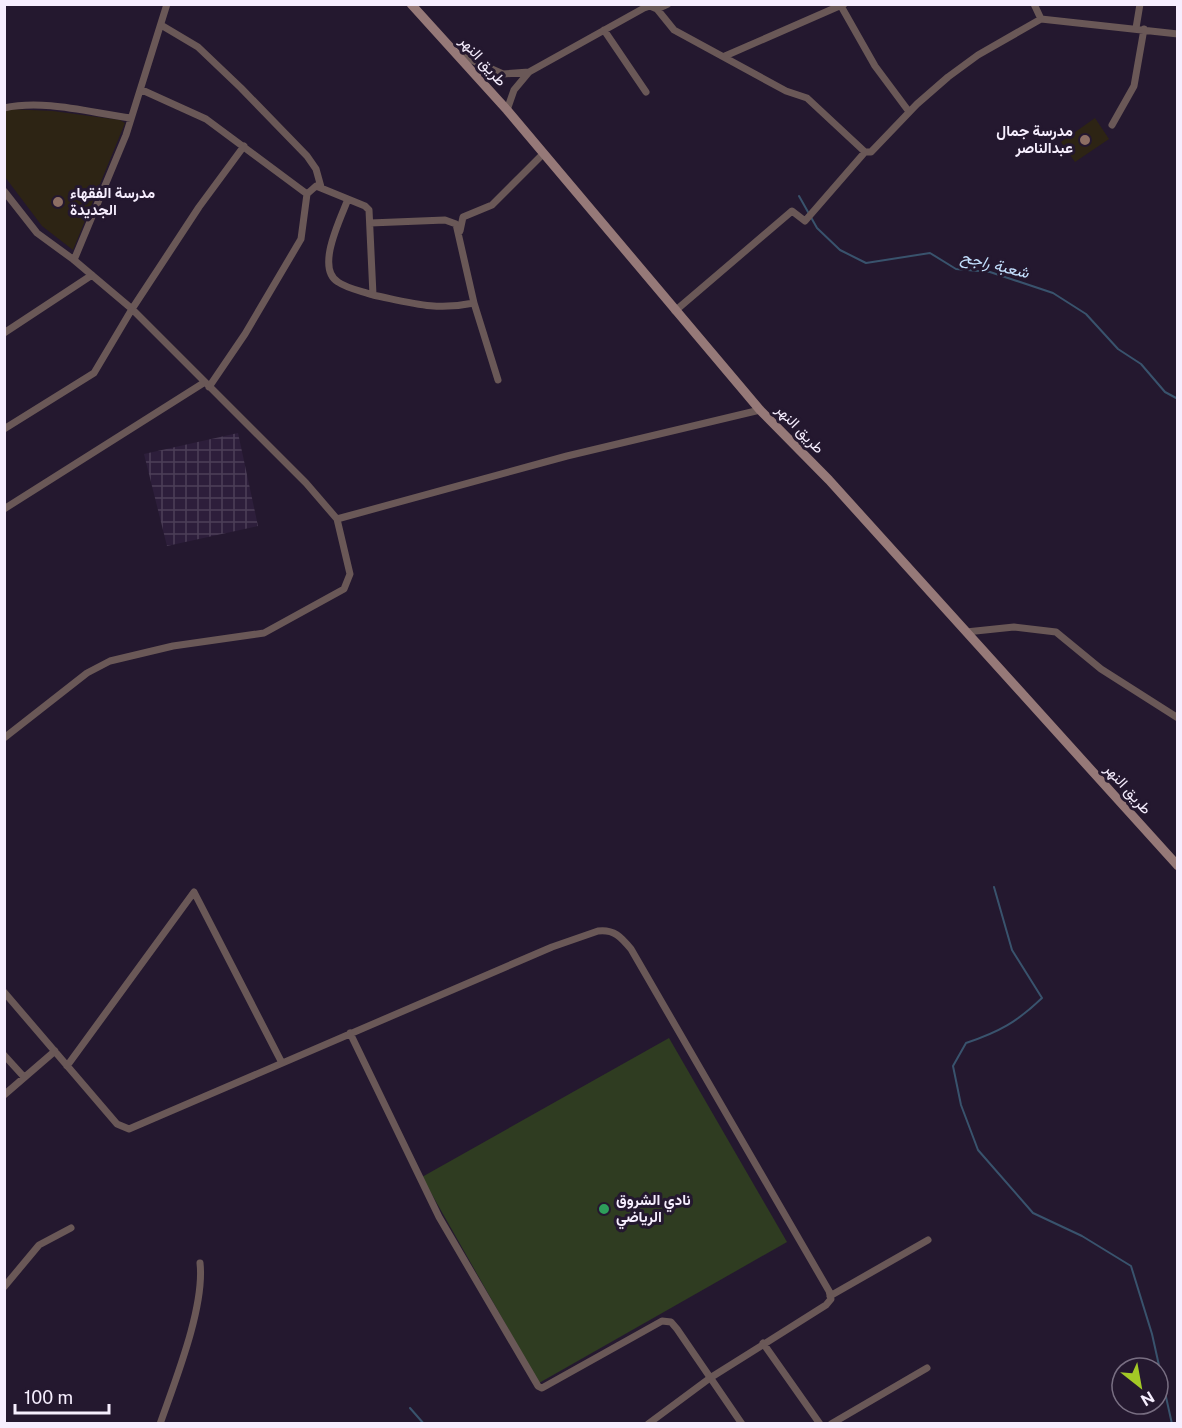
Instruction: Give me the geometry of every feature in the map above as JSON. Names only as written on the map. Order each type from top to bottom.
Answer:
[{"type":"main road","name":"طريق النهر","points":[[411,4],[507,110],[760,410],[829,480],[1178,866]]},
{"type":"street","points":[[74,260],[142,90],[167,4]]},
{"type":"street","points":[[657,9],[668,4]]},
{"type":"street","points":[[1034,4],[1041,19]]},
{"type":"street","points":[[1112,125],[1134,86],[1140,4]]},
{"type":"street","points":[[725,56],[842,5],[876,66],[907,109]]},
{"type":"street","points":[[507,110],[514,90],[529,72],[650,6],[657,9],[674,30],[786,91],[807,98],[866,152]]},
{"type":"street","points":[[675,311],[792,211],[805,221],[866,152],[871,152],[917,104],[948,77],[978,55],[1041,19],[1140,28],[1178,34]]},
{"type":"street","points":[[161,25],[198,48],[241,88],[307,156],[316,169],[321,187]]},
{"type":"street","points":[[604,30],[646,92]]},
{"type":"street","points":[[455,52],[503,74],[529,72]]},
{"type":"street","points":[[142,90],[206,119],[307,194]]},
{"type":"street","points":[[4,108],[23,105],[51,106],[131,118]]},
{"type":"street","points":[[4,429],[90,377],[199,207],[244,146]]},
{"type":"street","points":[[459,233],[463,217],[492,205],[543,155]]},
{"type":"street","points":[[4,509],[207,384],[245,334],[301,239],[307,194],[313,188],[321,187],[365,206],[369,210],[374,296]]},
{"type":"street","points":[[4,190],[37,233],[92,274],[132,309],[306,483],[338,519],[350,568],[350,580],[344,590],[264,633],[173,646],[110,661],[87,673],[4,738]]},
{"type":"street","points":[[348,198],[328,258],[329,272],[338,283],[374,296],[432,308],[450,308],[474,303]]},
{"type":"street","points":[[370,223],[450,220],[456,224],[474,303],[498,380]]},
{"type":"street","points":[[4,333],[92,274]]},
{"type":"street","points":[[338,519],[567,456],[760,410]]},
{"type":"street","points":[[966,632],[1014,627],[1056,632],[1101,669],[1178,718]]},
{"type":"street","points":[[67,1066],[194,892],[282,1063]]},
{"type":"street","points":[[4,992],[117,1124],[129,1129],[552,947],[597,931],[605,930],[619,935],[631,949],[830,1296]]},
{"type":"street","points":[[350,1032],[439,1217],[538,1386],[542,1388],[662,1321],[670,1322],[742,1424]]},
{"type":"street","points":[[4,1095],[55,1051]]},
{"type":"street","points":[[4,1055],[24,1077]]},
{"type":"street","points":[[4,1287],[39,1245],[71,1228]]},
{"type":"street","points":[[648,1424],[710,1378],[826,1305],[830,1296],[928,1240]]},
{"type":"street","points":[[169,1424],[160,1422],[196,1306],[201,1283],[200,1263]]},
{"type":"street","points":[[763,1343],[820,1424]]},
{"type":"street","points":[[831,1424],[927,1368]]},
{"type":"shaded area","name":"مدرسة الفقهاء الجديدة","points":[[9,109],[53,111],[120,120],[125,123],[73,250],[42,226],[5,177],[5,112]]},
{"type":"shaded area","name":"مدرسة جمال عبدالناصر","points":[[1095,118],[1109,139],[1075,162],[1061,142]]},
{"type":"shaded area","points":[[238,433],[258,526],[167,546],[144,454]]},
{"type":"green space","name":"نادي الشروق الرياضي","points":[[669,1038],[787,1242],[539,1383],[422,1177]]},
{"type":"waterway","name":"شعبة راجح","points":[[799,196],[817,228],[840,250],[866,263],[930,253],[956,269],[990,272],[1053,293],[1086,314],[1118,349],[1141,364],[1165,392],[1178,399]]},
{"type":"waterway","points":[[994,887],[1012,950],[1042,998],[1007,1025],[966,1043],[953,1066],[961,1105],[978,1150],[1033,1213],[1082,1236],[1131,1266],[1152,1334],[1172,1424]]},
{"type":"waterway","points":[[410,1408],[424,1424]]},
{"type":"place","name":"مدرسة جمال عبدالناصر","points":[[1085,140]]},
{"type":"place","name":"مدرسة الفقهاء الجديدة","points":[[58,202]]},
{"type":"place","name":"نادي الشروق الرياضي","points":[[604,1209]]}]
